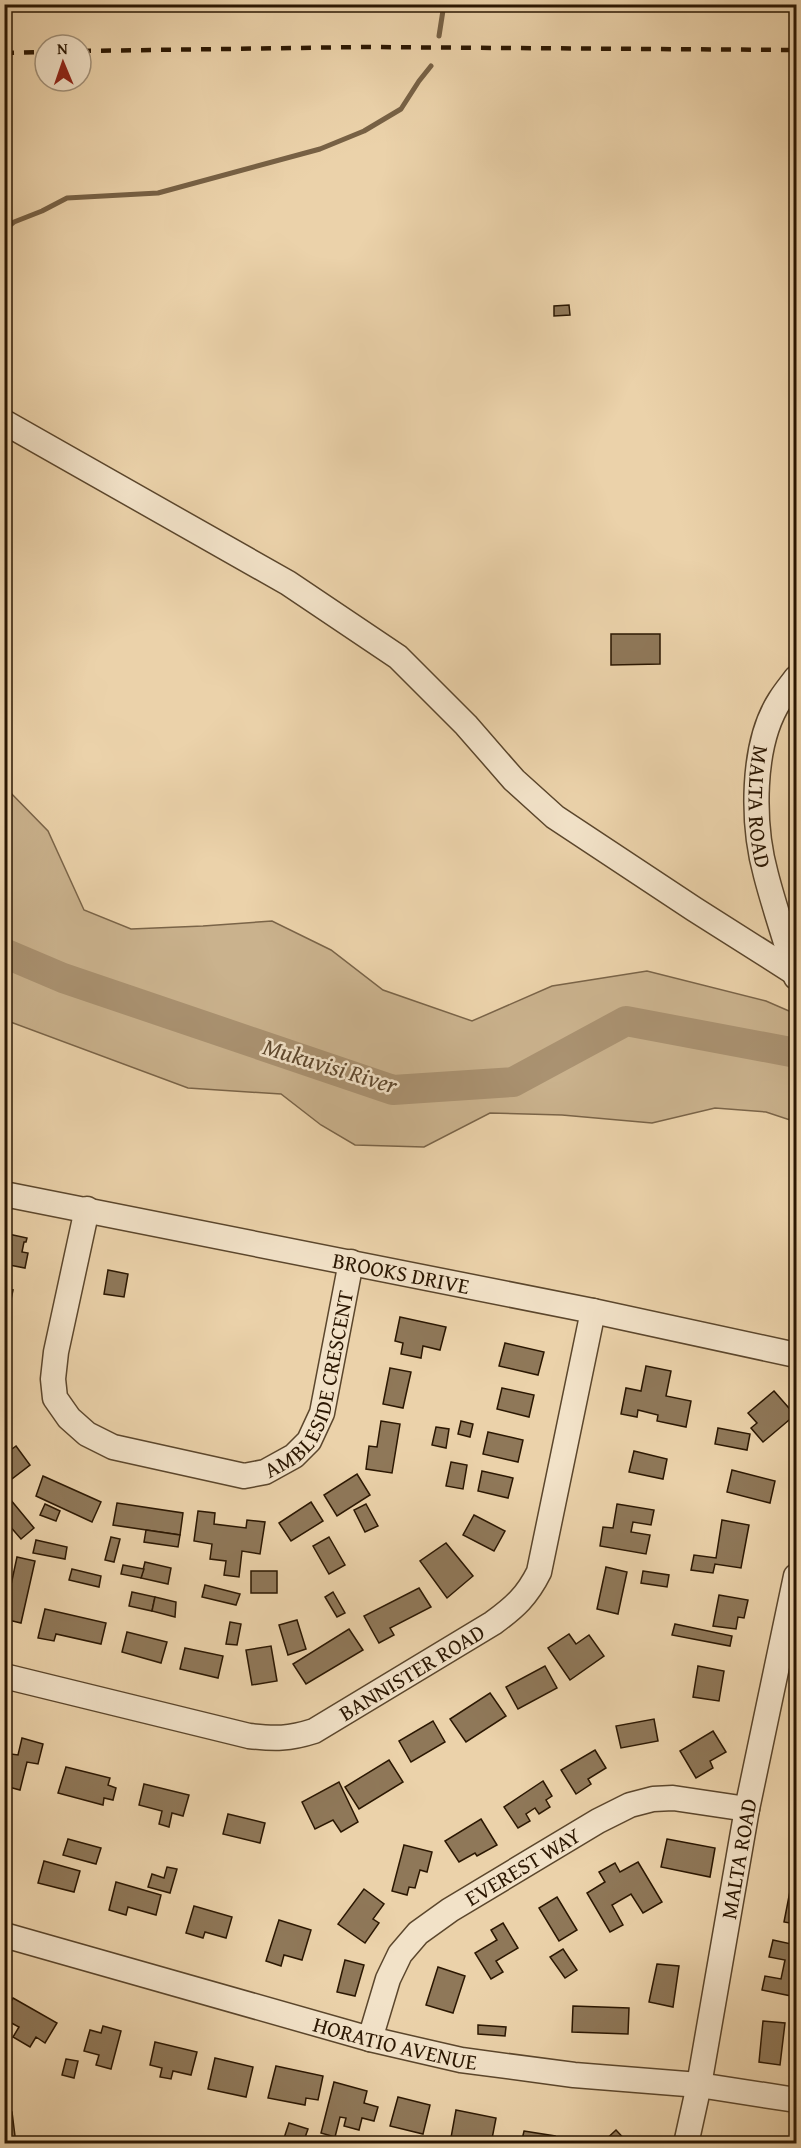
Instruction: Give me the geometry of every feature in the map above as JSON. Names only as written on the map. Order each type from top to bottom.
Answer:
[{"type":"street","points":[[4,422],[288,583],[398,657],[466,725],[514,780],[555,817],[796,975]]},
{"type":"street","name":"MALTA ROAD","points":[[796,678],[779,701],[767,729],[760,753],[756,789],[765,873],[796,975]]},
{"type":"street","name":"BROOKS DRIVE","points":[[4,1194],[593,1311],[796,1355]]},
{"type":"street","name":"AMBLESIDE CRESCENT","points":[[87,1209],[56,1352],[53,1379],[55,1398],[69,1418],[87,1434],[113,1447],[244,1476],[265,1472],[294,1456],[309,1441],[322,1413],[351,1262]]},
{"type":"street","name":"BANNISTER ROAD","points":[[4,1676],[249,1736],[293,1738],[314,1731],[493,1623],[529,1592],[539,1572],[593,1311]]},
{"type":"street","name":"MALTA ROAD","points":[[686,2144],[699,2085],[747,1809],[796,1575]]},
{"type":"street","name":"EVEREST WAY","points":[[370,2039],[388,1979],[400,1954],[418,1933],[471,1898],[598,1821],[630,1805],[653,1799],[673,1798],[747,1809]]},
{"type":"street","name":"HORATIO AVENUE","points":[[4,1935],[370,2039],[461,2060],[518,2068],[699,2085],[796,2100]]},
{"type":"shaded area","points":[[4,786],[48,831],[84,910],[131,929],[272,921],[331,950],[383,990],[472,1021],[552,986],[647,971],[766,1001],[796,1014],[796,1122],[766,1112],[715,1108],[652,1123],[562,1115],[490,1113],[424,1147],[355,1145],[321,1125],[281,1094],[188,1088],[5,1020]]},
{"type":"building","points":[[569,305],[570,315],[554,316],[554,306]]},
{"type":"building","points":[[611,634],[660,634],[660,664],[611,665]]},
{"type":"building","points":[[4,1233],[27,1238],[22,1252],[28,1253],[25,1268],[4,1264]]},
{"type":"building","points":[[108,1270],[128,1274],[124,1297],[104,1294]]},
{"type":"building","points":[[4,1289],[13,1290],[6,1324],[4,1324]]},
{"type":"building","points":[[400,1317],[446,1327],[440,1350],[423,1346],[421,1358],[401,1354],[403,1343],[395,1341]]},
{"type":"building","points":[[505,1343],[544,1352],[538,1375],[499,1366]]},
{"type":"building","points":[[646,1366],[671,1371],[666,1396],[691,1401],[686,1427],[657,1421],[658,1415],[638,1410],[637,1417],[621,1414],[626,1388],[641,1391]]},
{"type":"building","points":[[390,1368],[411,1372],[403,1408],[383,1404]]},
{"type":"building","points":[[502,1388],[534,1395],[529,1417],[497,1409]]},
{"type":"building","points":[[774,1391],[795,1415],[763,1442],[751,1428],[757,1423],[748,1413]]},
{"type":"building","points":[[381,1421],[400,1424],[392,1473],[366,1469],[369,1446],[377,1447]]},
{"type":"building","points":[[461,1421],[473,1424],[470,1437],[458,1434]]},
{"type":"building","points":[[436,1427],[449,1429],[446,1448],[432,1445]]},
{"type":"building","points":[[718,1428],[750,1434],[747,1450],[715,1444]]},
{"type":"building","points":[[488,1432],[523,1440],[518,1462],[483,1454]]},
{"type":"building","points":[[16,1446],[30,1465],[4,1485],[4,1455]]},
{"type":"building","points":[[634,1451],[667,1459],[663,1479],[629,1472]]},
{"type":"building","points":[[451,1462],[467,1465],[463,1489],[446,1486]]},
{"type":"building","points":[[732,1470],[775,1481],[770,1503],[727,1492]]},
{"type":"building","points":[[482,1471],[513,1478],[508,1498],[478,1491]]},
{"type":"building","points":[[357,1474],[370,1495],[337,1516],[324,1495]]},
{"type":"building","points":[[43,1476],[101,1502],[92,1522],[36,1496]]},
{"type":"building","points":[[10,1499],[34,1528],[21,1539],[8,1524],[4,1528],[4,1504]]},
{"type":"building","points":[[311,1502],[323,1521],[291,1541],[279,1523]]},
{"type":"building","points":[[117,1503],[183,1513],[180,1535],[113,1525]]},
{"type":"building","points":[[45,1504],[60,1511],[56,1521],[40,1515]]},
{"type":"building","points":[[366,1504],[378,1526],[365,1532],[354,1510]]},
{"type":"building","points":[[617,1504],[654,1510],[651,1525],[633,1522],[631,1532],[650,1535],[646,1554],[600,1546],[603,1527],[613,1528]]},
{"type":"building","points":[[198,1511],[215,1513],[214,1524],[246,1528],[247,1520],[265,1522],[260,1554],[242,1551],[239,1577],[224,1575],[226,1561],[210,1559],[212,1544],[194,1541]]},
{"type":"building","points":[[474,1515],[505,1531],[494,1551],[463,1535]]},
{"type":"building","points":[[722,1520],[749,1525],[741,1568],[715,1564],[713,1573],[691,1570],[694,1555],[716,1558]]},
{"type":"building","points":[[146,1530],[180,1535],[178,1547],[144,1542]]},
{"type":"building","points":[[111,1537],[120,1539],[114,1562],[105,1560]]},
{"type":"building","points":[[329,1537],[345,1565],[329,1574],[313,1546]]},
{"type":"building","points":[[36,1540],[67,1547],[65,1559],[33,1553]]},
{"type":"building","points":[[446,1543],[473,1576],[447,1598],[420,1561]]},
{"type":"building","points":[[17,1557],[35,1561],[21,1623],[4,1619],[4,1598],[8,1599]]},
{"type":"building","points":[[145,1562],[171,1568],[168,1584],[141,1578]]},
{"type":"building","points":[[123,1565],[144,1569],[141,1578],[121,1574]]},
{"type":"building","points":[[606,1567],[627,1572],[618,1614],[597,1609]]},
{"type":"building","points":[[72,1569],[101,1576],[99,1587],[69,1580]]},
{"type":"building","points":[[251,1571],[277,1571],[277,1593],[251,1593]]},
{"type":"building","points":[[643,1571],[669,1575],[667,1587],[641,1583]]},
{"type":"building","points":[[205,1585],[240,1594],[236,1605],[202,1597]]},
{"type":"building","points":[[419,1588],[431,1607],[390,1628],[394,1635],[379,1643],[364,1616]]},
{"type":"building","points":[[132,1592],[155,1597],[152,1611],[129,1606]]},
{"type":"building","points":[[333,1592],[345,1613],[337,1617],[325,1597]]},
{"type":"building","points":[[719,1595],[748,1600],[744,1618],[738,1617],[736,1629],[713,1626]]},
{"type":"building","points":[[155,1597],[176,1602],[175,1617],[152,1611]]},
{"type":"building","points":[[45,1609],[106,1623],[101,1644],[56,1634],[54,1641],[38,1638]]},
{"type":"building","points":[[297,1620],[306,1649],[288,1655],[279,1625]]},
{"type":"building","points":[[230,1622],[241,1624],[237,1645],[226,1644]]},
{"type":"building","points":[[675,1624],[732,1636],[730,1646],[672,1635]]},
{"type":"building","points":[[349,1629],[363,1650],[306,1684],[293,1664]]},
{"type":"building","points":[[127,1632],[167,1642],[161,1663],[122,1652]]},
{"type":"building","points":[[569,1634],[576,1644],[589,1635],[604,1656],[570,1680],[548,1648]]},
{"type":"building","points":[[271,1646],[277,1681],[252,1685],[246,1650]]},
{"type":"building","points":[[185,1648],[223,1656],[218,1678],[180,1669]]},
{"type":"building","points":[[545,1666],[557,1688],[518,1709],[506,1687]]},
{"type":"building","points":[[698,1666],[724,1671],[719,1701],[693,1697]]},
{"type":"building","points":[[490,1693],[506,1716],[466,1742],[450,1719]]},
{"type":"building","points":[[654,1719],[658,1741],[621,1748],[616,1726]]},
{"type":"building","points":[[433,1721],[445,1742],[411,1762],[399,1741]]},
{"type":"building","points":[[713,1731],[726,1752],[710,1761],[713,1768],[696,1778],[680,1751]]},
{"type":"building","points":[[22,1738],[43,1744],[38,1764],[27,1762],[20,1790],[5,1786],[8,1773],[4,1772],[4,1753],[18,1755]]},
{"type":"building","points":[[595,1750],[606,1768],[588,1779],[591,1784],[576,1794],[561,1770]]},
{"type":"building","points":[[389,1760],[403,1782],[359,1809],[345,1787]]},
{"type":"building","points":[[66,1767],[110,1778],[108,1785],[116,1788],[113,1800],[104,1798],[103,1805],[58,1793]]},
{"type":"building","points":[[543,1781],[552,1796],[546,1800],[550,1807],[539,1814],[535,1808],[526,1814],[530,1821],[518,1828],[504,1807]]},
{"type":"building","points":[[339,1782],[358,1822],[341,1832],[333,1820],[315,1829],[302,1802]]},
{"type":"building","points":[[144,1784],[189,1795],[183,1816],[172,1813],[169,1827],[159,1824],[162,1811],[139,1805]]},
{"type":"building","points":[[228,1814],[265,1823],[260,1843],[223,1834]]},
{"type":"building","points":[[481,1819],[497,1845],[477,1856],[475,1853],[459,1862],[445,1841]]},
{"type":"building","points":[[68,1839],[101,1848],[96,1864],[63,1855]]},
{"type":"building","points":[[667,1839],[715,1848],[710,1877],[661,1867]]},
{"type":"building","points":[[404,1845],[432,1852],[427,1872],[420,1870],[415,1888],[409,1887],[407,1895],[392,1891]]},
{"type":"building","points":[[44,1861],[80,1871],[74,1892],[38,1883]]},
{"type":"building","points":[[638,1862],[662,1902],[643,1913],[631,1894],[612,1905],[623,1925],[610,1932],[587,1893],[605,1882],[599,1872],[615,1863],[620,1872]]},
{"type":"building","points":[[167,1867],[177,1869],[170,1893],[148,1887],[152,1874],[164,1878]]},
{"type":"building","points":[[116,1882],[161,1895],[156,1915],[128,1907],[126,1915],[109,1910]]},
{"type":"building","points":[[364,1889],[384,1904],[373,1919],[379,1923],[365,1943],[338,1924]]},
{"type":"building","points":[[790,1891],[796,1892],[796,1924],[784,1922]]},
{"type":"building","points":[[557,1897],[577,1930],[559,1941],[539,1908]]},
{"type":"building","points":[[194,1906],[232,1917],[226,1938],[205,1932],[203,1938],[186,1933]]},
{"type":"building","points":[[279,1920],[311,1930],[302,1960],[284,1955],[281,1966],[266,1961]]},
{"type":"building","points":[[503,1923],[518,1948],[496,1961],[503,1972],[491,1979],[475,1953],[497,1940],[491,1930]]},
{"type":"building","points":[[773,1940],[796,1945],[796,1997],[762,1990],[765,1976],[781,1979],[785,1960],[769,1957]]},
{"type":"building","points":[[563,1949],[577,1970],[565,1978],[550,1957]]},
{"type":"building","points":[[345,1960],[364,1965],[355,1996],[337,1992]]},
{"type":"building","points":[[657,1964],[679,1966],[673,2007],[649,2002]]},
{"type":"building","points":[[438,1967],[465,1976],[453,2013],[426,2005]]},
{"type":"building","points":[[13,1998],[57,2023],[45,2043],[36,2037],[30,2047],[13,2037],[19,2027],[4,2019],[4,2013]]},
{"type":"building","points":[[573,2006],[629,2008],[628,2034],[572,2032]]},
{"type":"building","points":[[763,2021],[785,2023],[780,2065],[759,2062]]},
{"type":"building","points":[[478,2025],[506,2027],[505,2036],[478,2034]]},
{"type":"building","points":[[103,2026],[121,2031],[111,2069],[96,2065],[99,2055],[84,2051],[90,2030],[101,2033]]},
{"type":"building","points":[[155,2042],[197,2052],[191,2075],[173,2071],[171,2079],[160,2077],[162,2068],[150,2065]]},
{"type":"building","points":[[215,2058],[253,2067],[246,2097],[208,2089]]},
{"type":"building","points":[[66,2059],[78,2061],[74,2078],[62,2075]]},
{"type":"building","points":[[276,2066],[323,2076],[318,2100],[306,2098],[305,2105],[268,2098]]},
{"type":"building","points":[[334,2082],[367,2091],[364,2103],[378,2107],[374,2121],[362,2118],[359,2130],[344,2126],[346,2118],[340,2117],[335,2137],[321,2133]]},
{"type":"building","points":[[398,2097],[430,2105],[423,2134],[390,2126]]},
{"type":"building","points":[[456,2110],[496,2118],[491,2144],[450,2143]]},
{"type":"building","points":[[12,2112],[16,2144],[4,2144],[4,2113]]},
{"type":"building","points":[[289,2123],[308,2129],[303,2143],[284,2138]]},
{"type":"building","points":[[616,2130],[629,2144],[601,2144]]},
{"type":"building","points":[[524,2131],[555,2136],[554,2144],[521,2144]]},
{"type":"building","points":[[343,2137],[370,2143],[370,2144],[342,2144]]},
{"type":"building","points":[[758,2137],[784,2140],[784,2144],[757,2144]]},
{"type":"waterway","points":[[439,36],[444,4]]},
{"type":"waterway","points":[[4,230],[14,222],[67,198],[158,193],[320,149],[364,131],[401,109],[431,66]]},
{"type":"waterway","name":"Mukuvisi River","points":[[4,953],[63,978],[393,1090],[513,1082],[626,1021],[796,1053]]},
{"type":"railway","points":[[93,51],[364,47],[796,50]]},
{"type":"railway","points":[[4,53],[33,52]]}]
